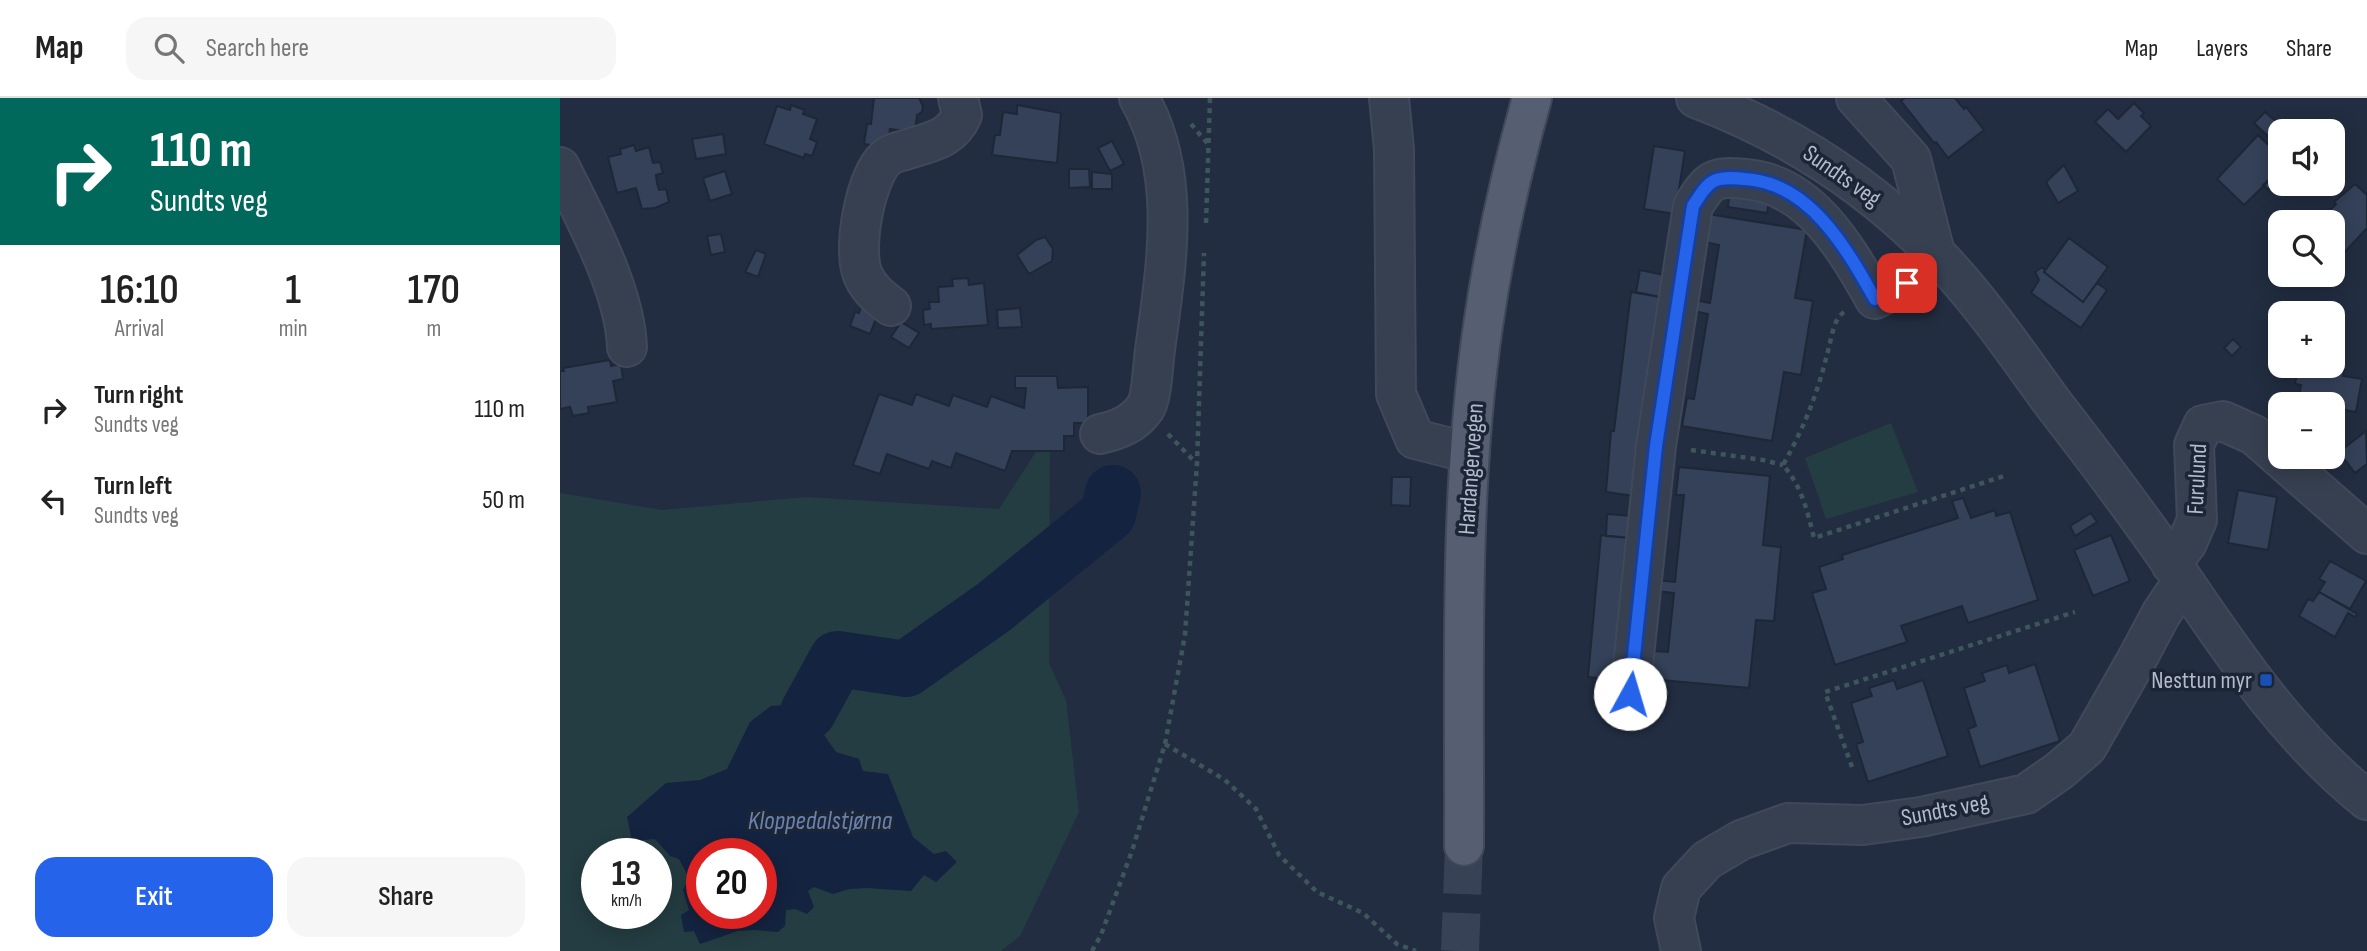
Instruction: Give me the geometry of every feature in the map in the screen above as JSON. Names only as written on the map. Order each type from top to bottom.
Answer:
[{"type":"main road","name":"Hardangervegen","points":[[1464,846],[1466,556],[1470,453],[1483,327],[1506,193],[1531,98]]},
{"type":"street","points":[[891,306],[874,294],[862,274],[858,252],[867,190],[878,166],[889,155],[950,133],[962,115],[958,98]]},
{"type":"street","points":[[1100,434],[1120,429],[1135,419],[1147,405],[1160,311],[1168,212],[1162,153],[1150,117],[1139,98]]},
{"type":"street","points":[[1389,98],[1394,149],[1396,394],[1415,439],[1470,453]]},
{"type":"street","name":"Sundts veg","points":[[1696,98],[1741,106],[1785,138],[1836,168],[1888,209],[1935,253],[1990,318],[2177,572],[2252,680],[2295,732],[2367,800]]},
{"type":"street","name":"Sundts veg","points":[[1856,98],[1912,159],[1935,253]]},
{"type":"street","points":[[560,167],[591,230],[622,307],[627,347]]},
{"type":"street","name":"Sundts veg","points":[[1630,694],[1656,446],[1693,206],[1707,185],[1723,177],[1762,180],[1804,201],[1835,235],[1871,293]]},
{"type":"street","points":[[1871,293],[1875,299],[1907,283],[1935,253]]},
{"type":"street","name":"Furulund","points":[[2177,572],[2197,520],[2194,445],[2203,425],[2223,421],[2254,435],[2367,534]]},
{"type":"street","name":"Sundts veg","points":[[1681,951],[1674,918],[1681,888],[1707,860],[1741,840],[1788,823],[1863,825],[1974,806],[2026,794],[2059,771],[2087,747],[2161,614],[2177,572]]},
{"type":"path","points":[[1205,227],[1210,98]]},
{"type":"path","points":[[1188,118],[1193,128],[1209,144]]},
{"type":"path","points":[[1092,951],[1101,935],[1132,851],[1165,744],[1185,635],[1196,463],[1205,241]]},
{"type":"path","points":[[1783,465],[1804,428],[1816,398],[1839,315],[1871,293]]},
{"type":"path","points":[[1656,446],[1726,454],[1783,465],[1796,479],[1804,496],[1814,538],[2004,476]]},
{"type":"path","points":[[1852,767],[1825,692],[2075,611]]},
{"type":"path","points":[[1165,744],[1225,780],[1256,808],[1279,855],[1317,892],[1363,913],[1397,944],[1416,951]]},
{"type":"green space","points":[[1891,423],[1918,492],[1826,519],[1805,458]]},
{"type":"green space","points":[[1050,430],[1049,663],[1066,700],[1079,812],[1020,936],[1001,951],[560,951],[560,493],[662,510],[807,497],[999,509]]},
{"type":"water","name":"Kloppedalstjørna","points":[[798,704],[808,712],[836,752],[859,759],[863,771],[888,774],[913,837],[934,854],[946,851],[957,862],[936,882],[924,875],[911,891],[867,888],[849,889],[833,894],[814,887],[808,891],[814,907],[807,914],[795,909],[786,910],[785,926],[778,932],[738,931],[700,944],[694,931],[684,932],[681,915],[686,912],[686,929],[777,929],[777,838],[686,838],[686,872],[679,859],[672,857],[672,838],[631,838],[627,817],[666,783],[700,780],[727,769],[750,722],[771,706]]},
{"type":"building","points":[[874,98],[919,98],[923,106],[922,112],[917,115],[915,133],[890,129],[888,143],[877,146],[864,144],[867,124],[871,124]]},
{"type":"building","points":[[1905,98],[1955,98],[1964,109],[1966,107],[1984,130],[1948,158],[1901,101]]},
{"type":"building","points":[[2134,103],[2151,126],[2126,152],[2095,122],[2108,109],[2118,119]]},
{"type":"building","points":[[791,105],[805,110],[803,114],[817,119],[810,139],[817,142],[812,156],[805,154],[804,158],[764,144],[777,106],[790,110]]},
{"type":"building","points":[[1017,105],[1061,113],[1057,163],[992,155],[995,135],[1000,135],[1003,112],[1017,114]]},
{"type":"building","points":[[2265,112],[2273,119],[2268,119],[2268,136],[2254,123]]},
{"type":"building","points":[[723,134],[726,154],[696,159],[692,139]]},
{"type":"building","points":[[2258,135],[2268,145],[2268,182],[2244,205],[2217,179]]},
{"type":"building","points":[[1112,141],[1124,164],[1110,171],[1098,148]]},
{"type":"building","points":[[634,145],[636,151],[649,147],[653,163],[660,162],[663,173],[656,175],[657,183],[659,190],[666,189],[669,202],[655,208],[642,209],[636,188],[617,193],[608,157],[621,154],[620,149]]},
{"type":"building","points":[[1654,146],[1685,151],[1675,214],[1644,209]]},
{"type":"building","points":[[2064,165],[2078,191],[2058,203],[2046,182]]},
{"type":"building","points":[[1069,169],[1089,169],[1090,187],[1069,188]]},
{"type":"building","points":[[725,171],[732,194],[710,201],[703,178]]},
{"type":"building","points":[[1092,172],[1112,174],[1112,189],[1092,189]]},
{"type":"building","points":[[2355,184],[2367,195],[2367,228],[2345,252],[2345,210],[2330,210],[2336,204],[2334,202],[2345,196],[2345,193]]},
{"type":"building","points":[[1730,189],[1770,196],[1767,213],[1728,207]]},
{"type":"building","points":[[1708,214],[1807,230],[1795,298],[1813,301],[1801,375],[1784,372],[1772,441],[1682,426],[1687,398],[1694,399],[1708,314],[1688,310],[1690,299],[1710,303],[1719,245],[1704,242]]},
{"type":"building","points":[[721,234],[725,252],[711,255],[707,236]]},
{"type":"building","points":[[1045,237],[1053,249],[1052,261],[1029,274],[1017,255],[1036,240]]},
{"type":"building","points":[[2069,238],[2108,267],[2083,302],[2044,272]]},
{"type":"building","points":[[756,250],[766,254],[758,277],[745,272]]},
{"type":"building","points":[[2042,267],[2044,272],[2083,302],[2097,283],[2107,290],[2081,328],[2031,293],[2039,280],[2035,272]]},
{"type":"building","points":[[1640,270],[1664,275],[1660,297],[1636,292]]},
{"type":"building","points":[[968,278],[969,285],[984,283],[988,325],[931,329],[931,324],[924,325],[923,310],[930,309],[929,302],[939,302],[938,287],[953,286],[952,279]]},
{"type":"building","points":[[1631,292],[1660,297],[1635,496],[1606,492],[1611,431],[1614,431]]},
{"type":"building","points":[[862,304],[879,311],[870,334],[850,326],[855,312],[859,313]]},
{"type":"building","points":[[1020,308],[1022,327],[998,328],[997,310]]},
{"type":"building","points":[[901,322],[919,333],[909,348],[891,337]]},
{"type":"building","points":[[2233,339],[2241,347],[2232,356],[2224,348]]},
{"type":"building","points":[[610,360],[611,366],[621,364],[623,379],[613,381],[617,402],[588,407],[589,413],[573,416],[570,407],[560,409],[560,371],[564,371],[563,368]]},
{"type":"building","points":[[1015,376],[1057,376],[1058,388],[1088,387],[1088,423],[1074,423],[1074,436],[1064,436],[1064,451],[1012,451],[1005,471],[956,453],[951,468],[932,461],[929,469],[887,454],[880,474],[853,465],[879,394],[912,405],[916,394],[949,406],[953,395],[987,407],[991,396],[1024,408],[1026,388],[1015,388]]},
{"type":"building","points":[[2345,376],[2362,379],[2356,412],[2345,410],[2345,392],[2300,392],[2301,385],[2295,384],[2296,378]]},
{"type":"building","points":[[2366,431],[2367,464],[2355,473],[2345,460],[2345,447]]},
{"type":"building","points":[[1679,467],[1770,476],[1763,545],[1781,547],[1774,621],[1756,620],[1749,688],[1650,679],[1653,651],[1668,652],[1674,593],[1654,591],[1655,580],[1675,582],[1684,495],[1676,495]]},
{"type":"building","points":[[1392,477],[1411,477],[1410,506],[1391,505]]},
{"type":"building","points":[[2238,490],[2277,497],[2268,550],[2228,543]]},
{"type":"building","points":[[1963,498],[1971,518],[1995,510],[1996,516],[2010,512],[2038,600],[1968,623],[1962,606],[1901,626],[1907,642],[1835,665],[1812,593],[1826,589],[1819,567],[1843,559],[1842,555],[1958,518],[1952,501]]},
{"type":"building","points":[[2091,513],[2097,522],[2075,536],[2070,526]]},
{"type":"building","points":[[1607,514],[1632,516],[1630,538],[1606,536]]},
{"type":"building","points":[[1601,535],[1630,538],[1617,680],[1588,677]]},
{"type":"building","points":[[2111,535],[2130,581],[2093,596],[2074,550]]},
{"type":"building","points":[[2330,561],[2366,581],[2350,609],[2319,592],[2325,582],[2319,579]]},
{"type":"building","points":[[2319,592],[2357,614],[2355,617],[2348,613],[2335,637],[2299,616],[2308,599],[2313,601]]},
{"type":"building","points":[[2035,664],[2060,741],[1980,767],[1968,729],[1976,726],[1964,688],[1985,681],[1982,673],[2007,665],[2009,673]]},
{"type":"building","points":[[1894,680],[1897,689],[1923,680],[1948,756],[1868,782],[1856,744],[1863,742],[1851,703],[1872,696],[1869,688]]},
{"type":"waterway","points":[[808,712],[837,659],[906,669],[994,607],[1108,514],[1113,493]]},
{"type":"tunnel","points":[[1460,951],[1464,846]]},
{"type":"place","name":"Nesttun myr","points":[[2266,680]]},
{"type":"route","points":[[1630,694],[1656,446],[1693,206],[1707,185],[1723,177],[1762,180],[1804,201],[1835,235],[1875,299],[1907,283]]}]
